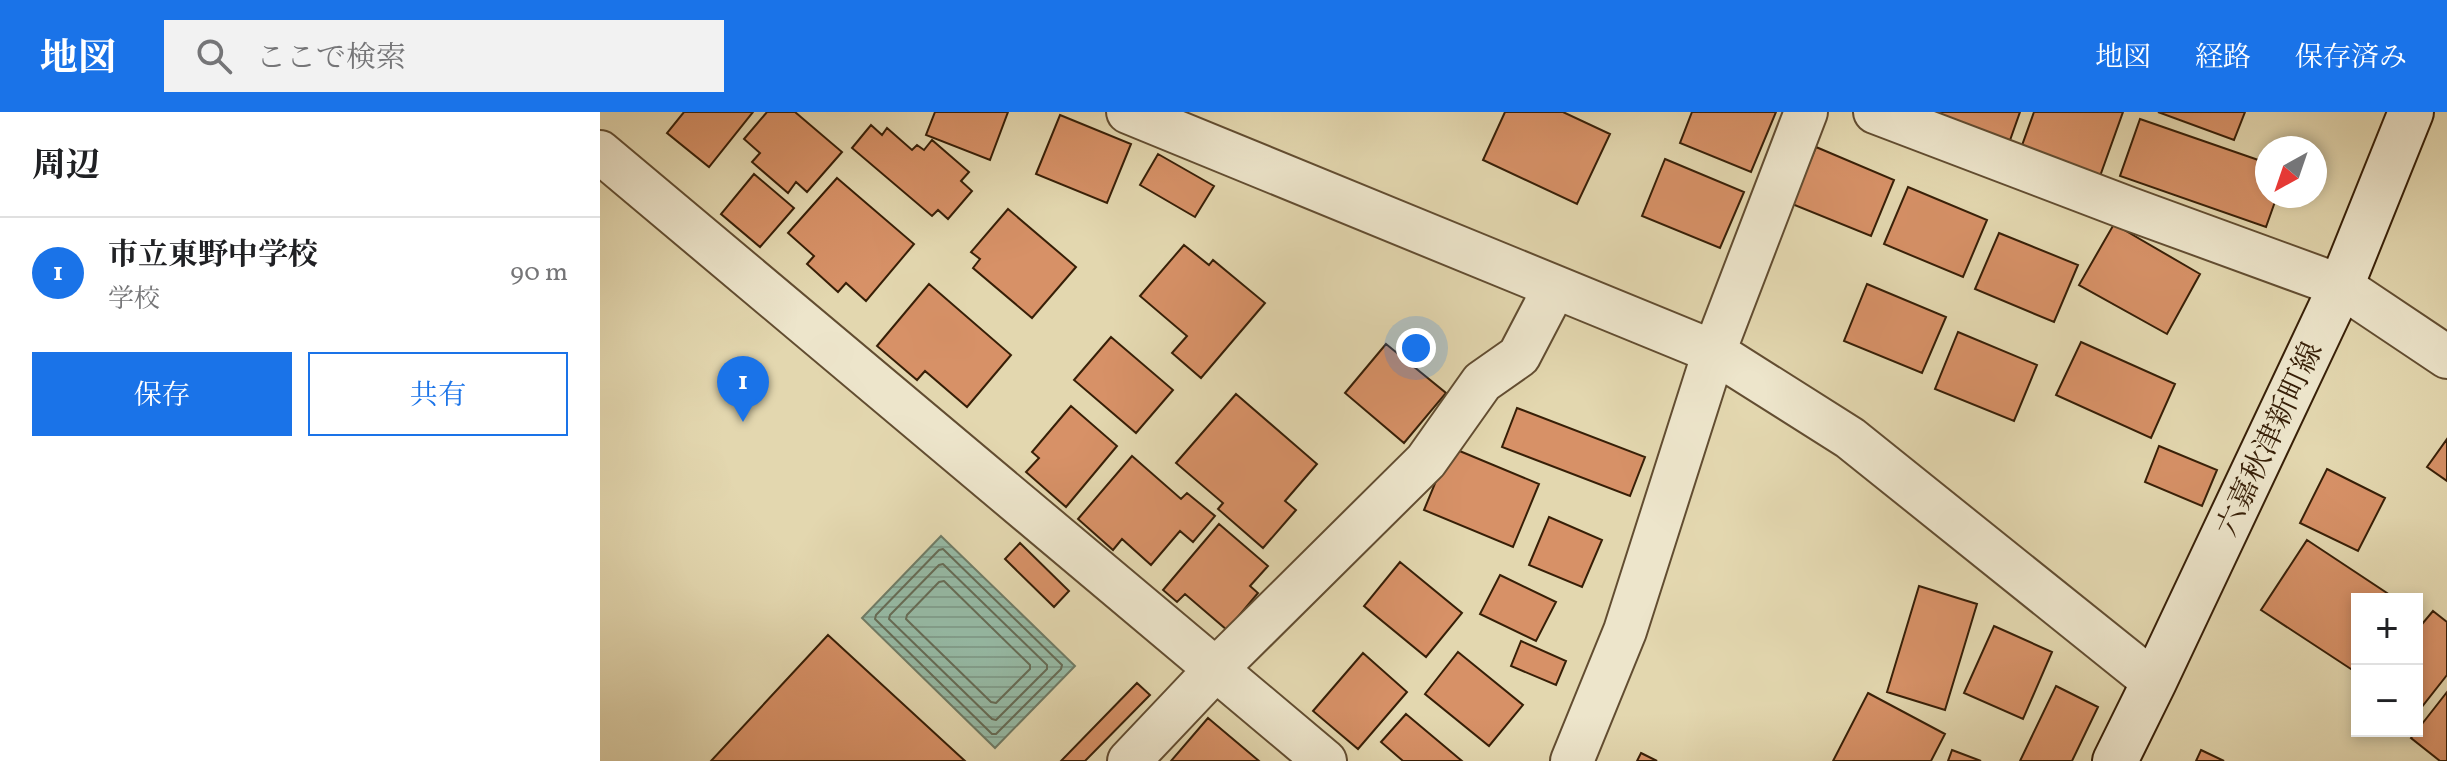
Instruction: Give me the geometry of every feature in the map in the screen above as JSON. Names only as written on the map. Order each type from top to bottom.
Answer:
[{"type":"main road","name":"六嘉秋津新町線","points":[[2115,761],[2341,286],[2411,112]]},
{"type":"street","points":[[1128,112],[1714,352],[1850,438],[2154,682]]},
{"type":"street","points":[[1572,761],[1625,631],[1714,352],[1806,112]]},
{"type":"street","points":[[1875,112],[2341,286],[2447,357]]},
{"type":"street","points":[[600,152],[1325,761]]},
{"type":"street","points":[[1129,761],[1217,668],[1426,461],[1482,382],[1519,356],[1555,287]]},
{"type":"water","points":[[941,536],[1075,666],[995,748],[862,618]]},
{"type":"building","points":[[684,112],[753,112],[709,167],[667,133]]},
{"type":"building","points":[[767,112],[795,112],[842,152],[807,192],[796,182],[788,193],[752,162],[760,153],[744,139]]},
{"type":"building","points":[[935,112],[1008,112],[990,160],[926,135]]},
{"type":"building","points":[[1505,112],[1563,112],[1610,134],[1577,204],[1483,160]]},
{"type":"building","points":[[1692,112],[1776,112],[1751,172],[1680,143]]},
{"type":"building","points":[[1931,112],[2020,112],[2008,146]]},
{"type":"building","points":[[2034,112],[2123,112],[2099,179],[2020,151]]},
{"type":"building","points":[[2158,112],[2245,112],[2234,140]]},
{"type":"building","points":[[1060,115],[1131,144],[1107,203],[1036,174]]},
{"type":"building","points":[[2140,119],[2255,159],[2255,208],[2273,208],[2266,227],[2120,176]]},
{"type":"building","points":[[871,125],[882,135],[887,128],[912,150],[917,145],[924,150],[932,140],[969,172],[961,181],[972,191],[948,219],[938,210],[932,216],[852,148]]},
{"type":"building","points":[[1816,147],[1894,180],[1871,236],[1792,204]]},
{"type":"building","points":[[1158,154],[1214,186],[1195,217],[1140,185]]},
{"type":"building","points":[[1665,159],[1744,192],[1720,248],[1642,216]]},
{"type":"building","points":[[754,174],[794,208],[760,247],[721,214]]},
{"type":"building","points":[[837,178],[914,244],[866,301],[846,283],[838,292],[807,264],[814,256],[788,233]]},
{"type":"building","points":[[1908,187],[1987,220],[1963,277],[1884,244]]},
{"type":"building","points":[[1008,209],[1076,267],[1032,318],[973,268],[980,259],[971,252]]},
{"type":"building","points":[[2114,224],[2200,274],[2167,334],[2079,285]]},
{"type":"building","points":[[1999,233],[2078,265],[2054,322],[1975,289]]},
{"type":"building","points":[[1184,245],[1209,265],[1213,260],[1265,303],[1201,378],[1172,353],[1187,336],[1140,296]]},
{"type":"building","points":[[929,284],[1011,355],[967,407],[925,371],[917,380],[877,346]]},
{"type":"building","points":[[1867,284],[1946,317],[1922,373],[1844,341]]},
{"type":"building","points":[[1958,332],[2037,365],[2014,421],[1935,389]]},
{"type":"building","points":[[1111,337],[1173,390],[1136,433],[1074,380]]},
{"type":"building","points":[[2081,342],[2175,384],[2151,438],[2056,395]]},
{"type":"building","points":[[1386,344],[1446,393],[1404,443],[1345,393]]},
{"type":"building","points":[[1236,394],[1317,464],[1285,501],[1296,510],[1263,548],[1218,509],[1223,503],[1176,463]]},
{"type":"building","points":[[1071,406],[1117,446],[1066,507],[1026,472],[1039,458],[1032,452]]},
{"type":"building","points":[[1517,408],[1645,457],[1630,496],[1502,447]]},
{"type":"building","points":[[2447,439],[2447,481],[2427,467]]},
{"type":"building","points":[[2159,446],[2217,470],[2202,506],[2145,482]]},
{"type":"building","points":[[1450,447],[1539,484],[1513,547],[1424,510]]},
{"type":"building","points":[[1132,456],[1181,499],[1187,493],[1215,516],[1193,542],[1180,531],[1151,565],[1122,539],[1113,550],[1078,519]]},
{"type":"building","points":[[2327,469],[2385,498],[2358,551],[2300,523]]},
{"type":"building","points":[[1549,517],[1602,540],[1582,587],[1529,565]]},
{"type":"building","points":[[1219,524],[1268,566],[1250,586],[1258,593],[1227,630],[1185,594],[1177,602],[1163,590]]},
{"type":"building","points":[[2307,540],[2387,593],[2351,593],[2351,669],[2261,610]]},
{"type":"building","points":[[1020,543],[1069,591],[1054,607],[1005,559]]},
{"type":"building","points":[[1400,562],[1462,613],[1426,657],[1364,606]]},
{"type":"building","points":[[1500,575],[1556,602],[1536,641],[1480,614]]},
{"type":"building","points":[[1919,586],[1977,604],[1945,710],[1887,692]]},
{"type":"building","points":[[2433,611],[2447,622],[2447,675],[2423,705],[2423,665],[2423,623]]},
{"type":"building","points":[[1994,626],[2052,652],[2023,719],[1964,693]]},
{"type":"building","points":[[828,635],[965,761],[711,761]]},
{"type":"building","points":[[1521,641],[1566,661],[1556,685],[1511,666]]},
{"type":"building","points":[[1458,652],[1523,705],[1489,746],[1425,694]]},
{"type":"building","points":[[1363,653],[1407,692],[1358,749],[1313,711]]},
{"type":"building","points":[[1137,683],[1150,695],[1085,761],[1061,761]]},
{"type":"building","points":[[2056,686],[2098,707],[2072,761],[2020,761]]},
{"type":"building","points":[[2447,692],[2447,761],[2440,761],[2411,738],[2423,737],[2423,723]]},
{"type":"building","points":[[1868,693],[1945,734],[1931,761],[1833,761]]},
{"type":"building","points":[[1406,714],[1462,761],[1403,761],[1381,742]]},
{"type":"building","points":[[1208,718],[1259,761],[1171,761]]},
{"type":"building","points":[[1952,750],[1981,761],[1948,761]]},
{"type":"building","points":[[2201,750],[2224,761],[2196,761]]},
{"type":"building","points":[[1641,753],[1657,761],[1637,761]]},
{"type":"place","name":"市立東野中学校","points":[[743,422]]}]
